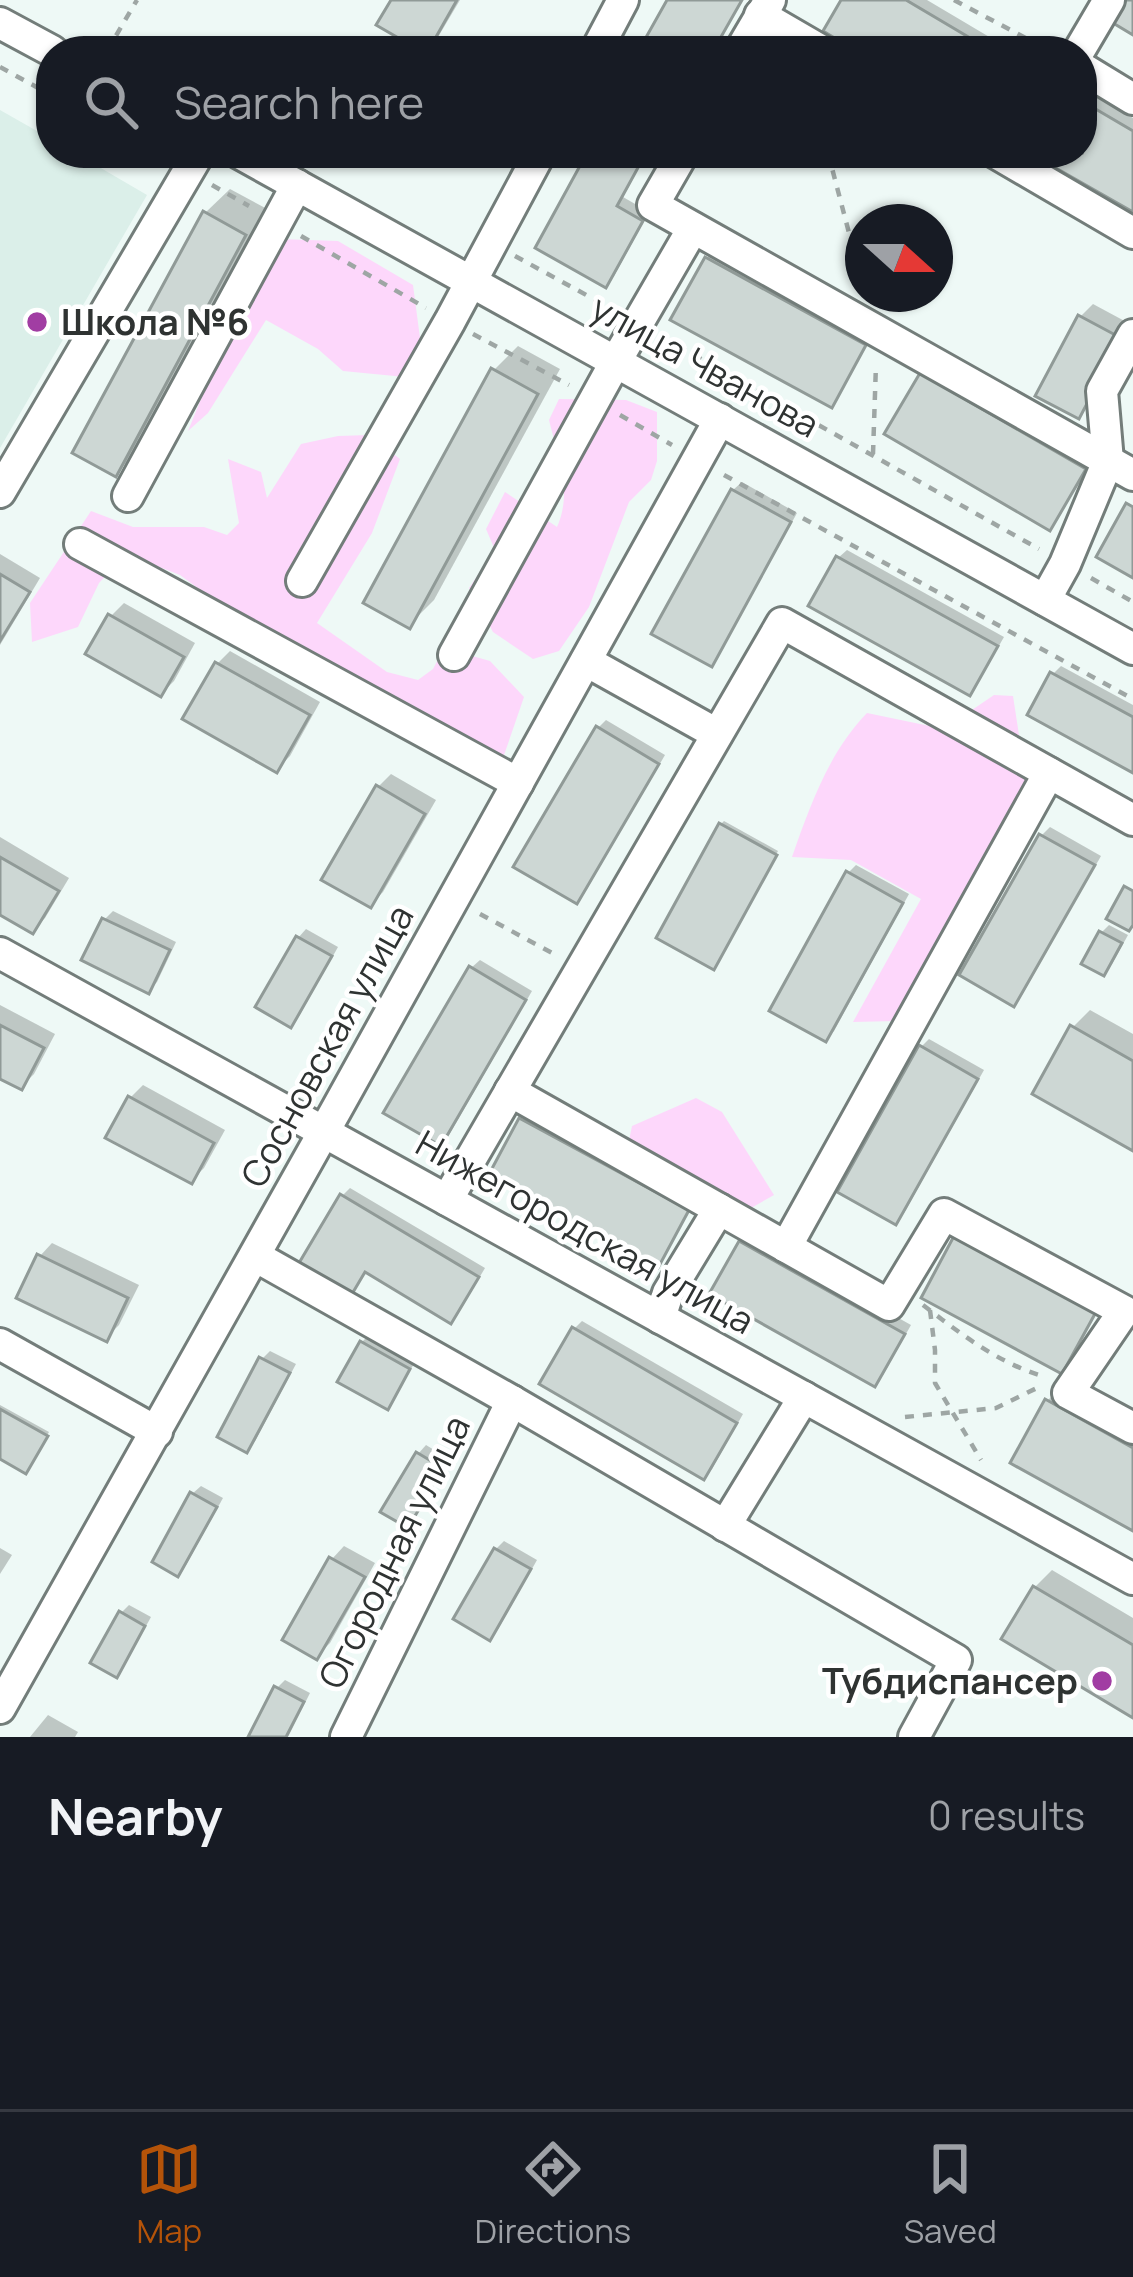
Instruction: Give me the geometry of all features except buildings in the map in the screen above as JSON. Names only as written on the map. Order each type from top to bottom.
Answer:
[{"type":"street","points":[[604,36],[623,0]]},
{"type":"street","points":[[1088,36],[1109,0]]},
{"type":"street","points":[[749,36],[765,8],[802,36]]},
{"type":"street","points":[[0,22],[36,42]]},
{"type":"street","points":[[1097,77],[1133,99]]},
{"type":"street","points":[[0,492],[189,168]]},
{"type":"street","name":"улица Чванова","points":[[266,168],[1133,650]]},
{"type":"street","points":[[302,581],[532,168]]},
{"type":"street","points":[[675,168],[653,206],[1121,468]]},
{"type":"street","points":[[1022,168],[1133,233]]},
{"type":"street","points":[[128,496],[297,185]]},
{"type":"street","points":[[454,655],[693,228]]},
{"type":"street","points":[[1045,600],[1121,468],[1102,391],[1133,335]]},
{"type":"street","name":"Сосновская улица","points":[[0,1708],[720,419]]},
{"type":"street","points":[[80,544],[518,784]]},
{"type":"street","points":[[447,1200],[782,623],[1133,820]]},
{"type":"street","points":[[586,661],[717,734]]},
{"type":"street","points":[[786,1247],[1049,773]]},
{"type":"street","name":"Нижегородская улица","points":[[0,953],[1133,1579]]},
{"type":"street","points":[[510,1091],[889,1304],[944,1214],[1128,1304],[1068,1393],[1133,1428]]},
{"type":"street","points":[[660,1318],[668,1293],[719,1209]]},
{"type":"street","points":[[255,1256],[956,1660],[914,1737]]},
{"type":"street","points":[[0,1344],[157,1432]]},
{"type":"street","points":[[725,1526],[804,1397]]},
{"type":"street","name":"Огородная улица","points":[[346,1737],[512,1401]]},
{"type":"path","points":[[116,36],[137,0]]},
{"type":"path","points":[[954,0],[1022,36]]},
{"type":"path","points":[[0,67],[36,87]]},
{"type":"path","points":[[201,168],[277,222],[450,321],[1133,699]]},
{"type":"path","points":[[832,168],[845,218]]},
{"type":"path","points":[[491,243],[1133,602]]},
{"type":"path","points":[[873,456],[878,332]]},
{"type":"path","points":[[474,910],[580,968]]},
{"type":"path","points":[[895,1418],[996,1408],[1055,1380],[1023,1371],[970,1341],[899,1287]]},
{"type":"path","points":[[930,1310],[934,1383],[986,1468]]},
{"type":"shaded area","name":"Школа №6","points":[[0,110],[36,130],[36,168],[101,168],[147,195],[0,448]]},
{"type":"shaded area","points":[[279,239],[338,241],[413,285],[420,338],[405,377],[343,371],[318,349],[266,320],[208,413],[188,431],[230,328]]},
{"type":"shaded area","points":[[559,399],[626,400],[657,412],[657,461],[651,480],[629,502],[589,607],[559,651],[533,659],[493,632],[469,588],[495,550],[486,529],[505,492],[557,527],[564,487],[549,420]]},
{"type":"shaded area","points":[[369,435],[400,459],[372,533],[317,623],[387,672],[418,680],[433,669],[444,648],[490,661],[524,697],[502,761],[240,619],[180,575],[126,554],[99,583],[78,627],[32,642],[30,603],[91,511],[133,527],[204,527],[227,535],[239,523],[228,459],[261,472],[267,498],[301,444]]},
{"type":"shaded area","points":[[994,695],[1013,696],[1027,787],[895,1021],[853,1022],[921,899],[851,860],[792,857],[814,799],[831,762],[867,713],[944,729]]},
{"type":"shaded area","points":[[696,1098],[722,1112],[774,1195],[721,1225],[624,1165],[632,1126]]},
{"type":"place","name":"Школа №6","points":[[37,322]]},
{"type":"place","name":"Тубдиспансер","points":[[1102,1681]]}]
